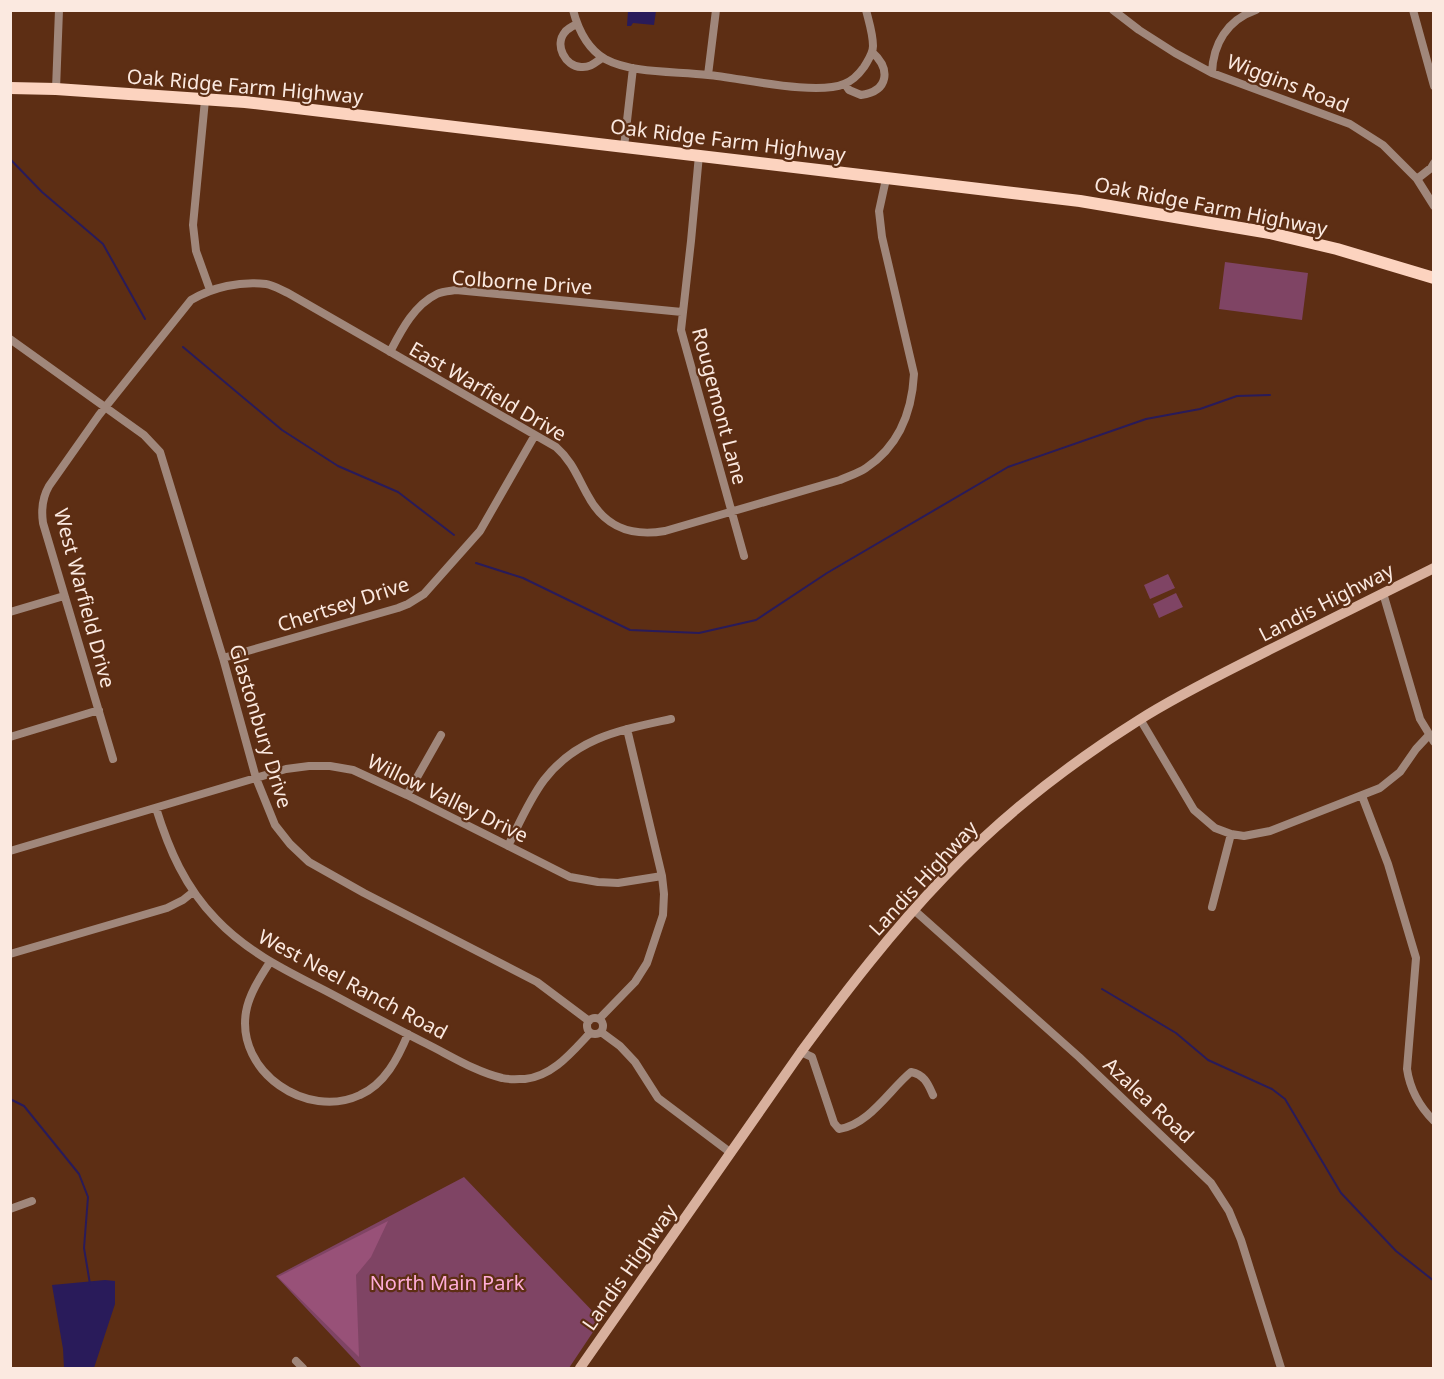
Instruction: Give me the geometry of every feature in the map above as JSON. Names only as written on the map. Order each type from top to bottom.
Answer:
[{"type":"main road","name":"Oak Ridge Farm Highway","points":[[10,88],[245,102],[1080,201],[1237,226],[1337,249],[1434,278]]},
{"type":"main road","name":"Landis Highway","points":[[580,1368],[839,1001],[914,910],[959,862],[1012,813],[1087,755],[1140,719],[1198,686],[1434,568]]},
{"type":"street","points":[[56,89],[59,10]]},
{"type":"street","points":[[573,10],[584,38],[602,58],[615,64],[814,89],[832,88],[845,84],[859,74],[872,52],[871,27],[866,10]]},
{"type":"street","points":[[708,75],[716,10]]},
{"type":"street","name":"Wiggins Road","points":[[1113,10],[1166,48],[1212,73],[1350,124],[1383,145],[1417,179],[1434,206]]},
{"type":"street","points":[[1212,73],[1213,59],[1219,39],[1230,25],[1256,10]]},
{"type":"street","points":[[1413,10],[1434,86]]},
{"type":"street","points":[[577,24],[566,31],[561,40],[564,58],[582,68],[593,65],[602,58]]},
{"type":"street","points":[[845,84],[849,90],[861,95],[876,90],[883,82],[882,60],[872,52]]},
{"type":"street","points":[[624,147],[633,68]]},
{"type":"street","points":[[205,100],[193,225],[196,251],[210,290]]},
{"type":"street","name":"Rougemont Lane","points":[[699,155],[681,330],[744,556]]},
{"type":"street","points":[[1417,179],[1434,163]]},
{"type":"street","name":"East Warfield Drive","points":[[210,290],[237,284],[267,284],[288,293],[556,447],[567,457],[595,507],[611,523],[626,531],[646,534],[665,531],[840,480],[865,469],[896,439],[906,418],[912,397],[914,374],[879,221],[881,196],[886,179]]},
{"type":"street","name":"West Warfield Drive","points":[[113,759],[43,523],[41,512],[43,497],[105,407],[191,300],[210,290]]},
{"type":"street","name":"Colborne Drive","points":[[390,352],[404,324],[424,303],[438,294],[456,290],[682,312]]},
{"type":"street","name":"Glastonbury Drive","points":[[10,339],[144,435],[160,453],[223,658],[256,778],[275,825],[290,844],[309,862],[364,893],[537,982],[589,1021]]},
{"type":"street","name":"Chertsey Drive","points":[[223,658],[398,608],[424,594],[480,531],[535,435]]},
{"type":"street","points":[[1140,719],[1194,810],[1215,828],[1231,834],[1257,835],[1270,831],[1362,796],[1390,782],[1431,738],[1420,719],[1383,593]]},
{"type":"street","points":[[10,612],[64,596]]},
{"type":"street","points":[[10,737],[99,710]]},
{"type":"street","points":[[508,846],[536,792],[556,766],[571,753],[587,743],[627,729],[671,719]]},
{"type":"street","points":[[599,1019],[635,982],[647,963],[663,915],[662,876],[627,729]]},
{"type":"street","points":[[407,795],[441,735]]},
{"type":"street","name":"Willow Valley Drive","points":[[10,851],[286,769],[330,766],[353,770],[570,877],[618,883],[662,876]]},
{"type":"street","points":[[1362,796],[1388,864],[1416,958],[1408,1080],[1422,1109],[1434,1121]]},
{"type":"street","name":"West Neel Ranch Road","points":[[156,808],[172,855],[193,892],[216,920],[247,947],[270,962],[408,1035],[486,1073],[504,1079],[527,1079],[547,1072],[565,1059],[590,1033]]},
{"type":"street","points":[[1212,907],[1231,834]]},
{"type":"street","points":[[10,954],[167,908],[193,892]]},
{"type":"street","name":"Azalea Road","points":[[914,910],[1070,1048],[1211,1183],[1229,1211],[1241,1240],[1281,1368]]},
{"type":"street","points":[[270,962],[260,977],[247,1006],[246,1036],[254,1056],[269,1078],[293,1094],[314,1102],[339,1101],[361,1095],[381,1080],[398,1058],[408,1035]]},
{"type":"street","points":[[599,1019],[594,1018],[589,1021],[587,1029],[590,1033],[601,1032]]},
{"type":"street","points":[[599,1019],[603,1026],[601,1032]]},
{"type":"street","points":[[601,1032],[620,1046],[634,1062],[658,1098],[731,1153]]},
{"type":"street","points":[[801,1052],[812,1058],[834,1123],[839,1129],[848,1128],[874,1109],[911,1072],[919,1074],[927,1081],[933,1095]]},
{"type":"street","points":[[10,1209],[32,1201]]},
{"type":"street","points":[[296,1360],[303,1368]]},
{"type":"green space","points":[[1225,262],[1308,273],[1302,320],[1219,309]]},
{"type":"green space","points":[[1168,574],[1175,588],[1150,599],[1144,585]]},
{"type":"green space","points":[[1176,593],[1183,607],[1159,618],[1153,604]]},
{"type":"green space","name":"North Main Park","points":[[464,1177],[601,1320],[569,1368],[362,1368],[276,1276]]},
{"type":"shaded area","points":[[628,11],[656,11],[654,25],[633,23],[627,26]]},
{"type":"shaded area","points":[[388,1221],[371,1257],[356,1275],[359,1357],[278,1277]]},
{"type":"shaded area","points":[[115,1281],[115,1304],[94,1368],[64,1368],[52,1285]]},
{"type":"waterway","points":[[10,159],[42,192],[103,244],[145,319]]},
{"type":"waterway","points":[[183,347],[282,430],[338,466],[398,492],[454,535]]},
{"type":"waterway","points":[[476,563],[523,578],[630,630],[699,633],[756,620],[827,573],[1008,467],[1146,419],[1200,409],[1237,396],[1270,395]]},
{"type":"waterway","points":[[1102,989],[1176,1033],[1208,1060],[1272,1089],[1285,1099],[1341,1193],[1396,1251],[1434,1281]]},
{"type":"waterway","points":[[10,1099],[24,1106],[79,1174],[88,1197],[84,1248],[90,1284]]}]
